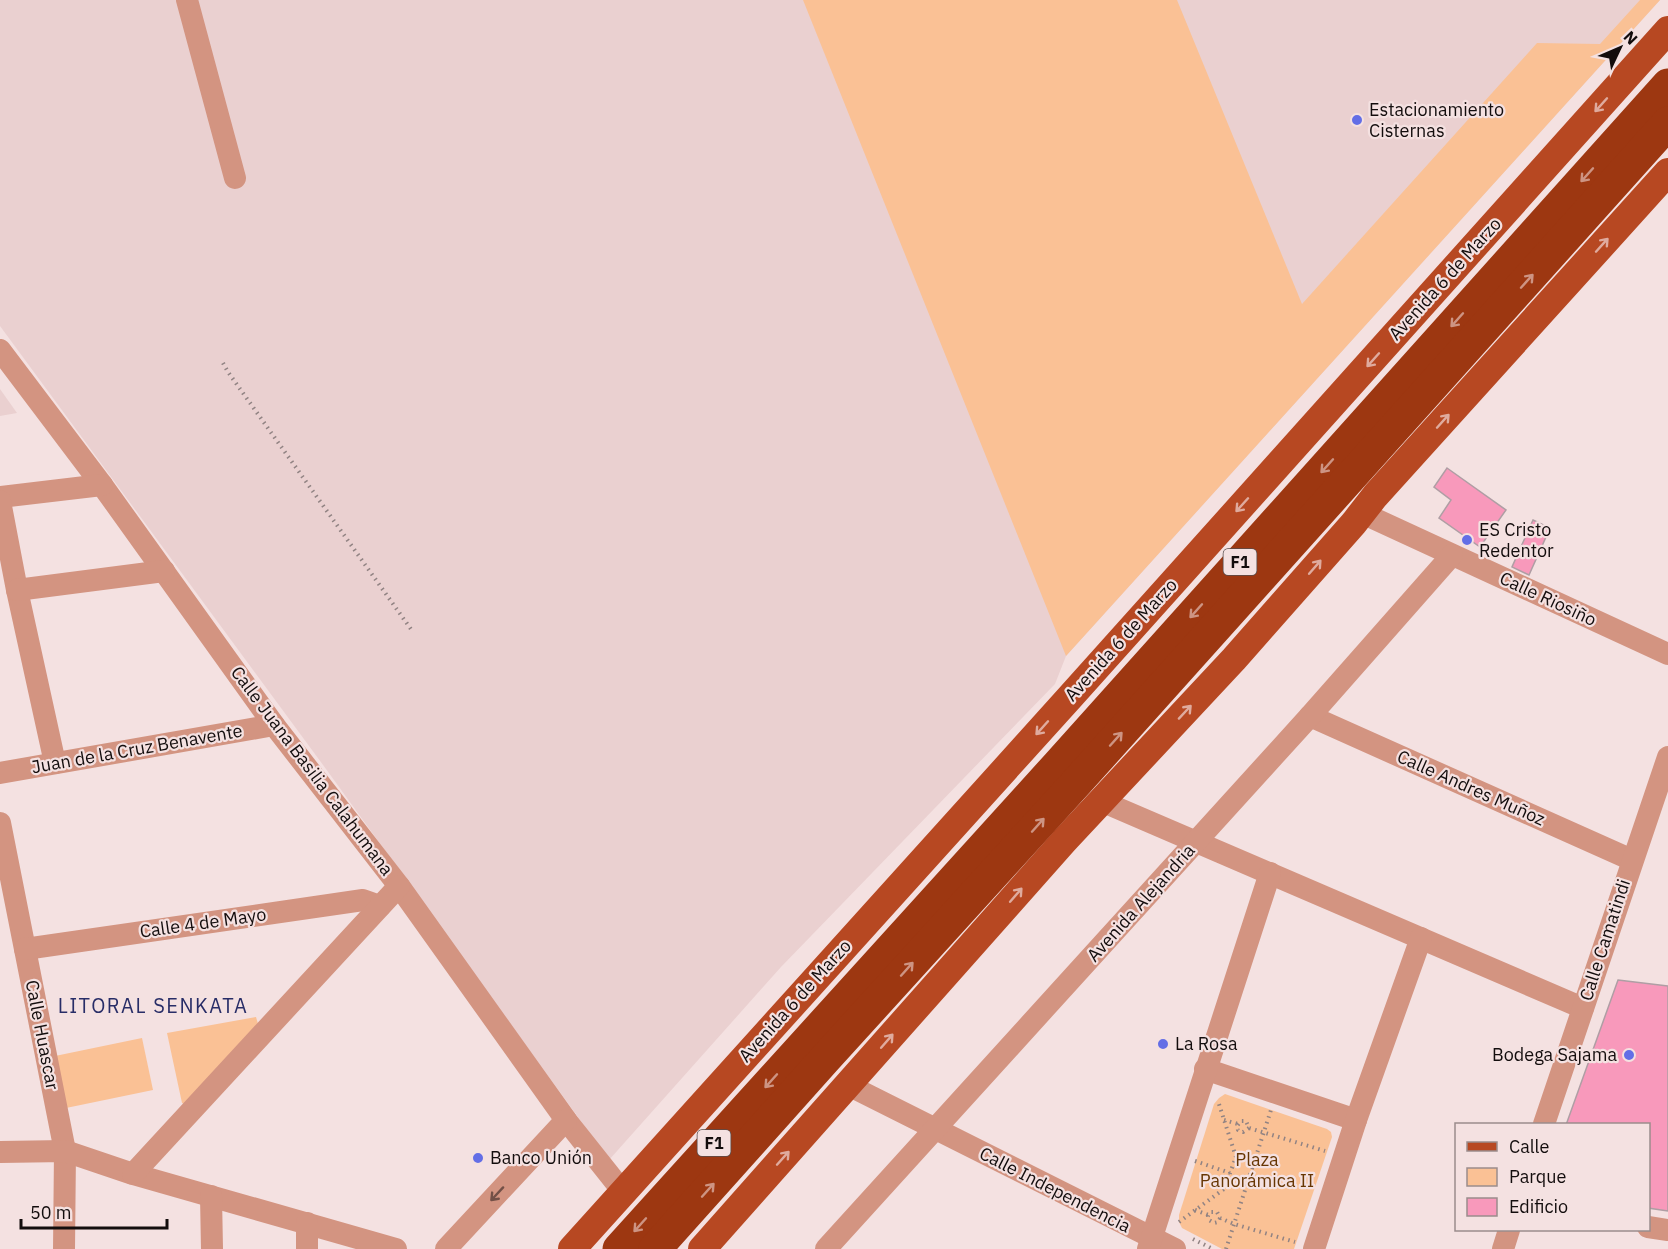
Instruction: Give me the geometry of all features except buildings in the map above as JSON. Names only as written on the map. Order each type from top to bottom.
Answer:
[{"type":"highway","name":"Avenida 6 de Marzo","points":[[619,1249],[1057,766],[1668,85]]},
{"type":"highway","name":"F1","points":[[655,1249],[1668,123]]},
{"type":"main road","name":"Avenida 6 de Marzo","points":[[572,1249],[1668,30]]},
{"type":"main road","points":[[702,1249],[1056,850],[1234,659],[1390,479],[1668,172]]},
{"type":"street","points":[[187,0],[235,178]]},
{"type":"street","name":"Calle Juana Basilia Calahumana","points":[[0,350],[102,485],[274,725],[399,886],[566,1120],[624,1193]]},
{"type":"street","points":[[55,763],[17,590],[0,499],[102,485]]},
{"type":"street","name":"Calle Riosiño","points":[[1362,513],[1668,654]]},
{"type":"street","name":"Avenida Alejandria","points":[[826,1249],[1310,716],[1452,555]]},
{"type":"street","points":[[17,590],[164,571]]},
{"type":"street","name":"Calle Andres Muñoz","points":[[1310,716],[1632,860]]},
{"type":"street","name":"Juan de la Cruz Benavente","points":[[0,772],[274,725]]},
{"type":"street","name":"Calle Camatindi","points":[[1545,1123],[1668,757]]},
{"type":"street","points":[[1101,801],[1583,1008]]},
{"type":"street","name":"Calle Huascar","points":[[0,823],[65,1151],[64,1249]]},
{"type":"street","points":[[1150,1244],[1270,873]]},
{"type":"street","points":[[134,1174],[399,886]]},
{"type":"street","name":"Calle 4 de Mayo","points":[[26,949],[363,900],[380,906]]},
{"type":"street","points":[[1307,1246],[1356,1120],[1421,938]]},
{"type":"street","points":[[1205,1069],[1356,1120]]},
{"type":"street","name":"Calle Independencia","points":[[848,1085],[1150,1244],[1175,1249]]},
{"type":"street","points":[[446,1249],[566,1120]]},
{"type":"street","points":[[0,1152],[65,1151],[134,1174],[396,1249]]},
{"type":"street","points":[[211,1196],[212,1249]]},
{"type":"street","points":[[307,1224],[307,1249]]},
{"type":"street","points":[[1650,1227],[1668,1230]]},
{"type":"street","points":[[1503,1249],[1509,1231]]},
{"type":"path","points":[[223,363],[413,632]]},
{"type":"path","points":[[1173,1216],[1174,1226],[1224,1189],[1236,1157],[1216,1094]]},
{"type":"path","points":[[1226,1249],[1272,1107]]},
{"type":"path","points":[[1224,1120],[1238,1124]]},
{"type":"path","points":[[1238,1124],[1243,1120],[1246,1121],[1249,1128]]},
{"type":"path","points":[[1238,1124],[1238,1130],[1241,1132],[1249,1128]]},
{"type":"path","points":[[1249,1128],[1330,1153]]},
{"type":"path","points":[[1192,1160],[1230,1173]]},
{"type":"path","points":[[1195,1210],[1209,1215]]},
{"type":"path","points":[[1209,1215],[1211,1212],[1217,1212],[1220,1218],[1234,1224],[1307,1246]]},
{"type":"path","points":[[1209,1215],[1212,1223],[1218,1222],[1220,1218]]},
{"type":"shaded area","points":[[0,0],[1660,0],[1066,656],[1055,684],[781,967],[609,1160],[326,769],[0,326]]},
{"type":"shaded area","points":[[0,389],[17,413],[0,416]]},
{"type":"green space","points":[[803,0],[1177,0],[1302,304],[1537,43],[1600,44],[1640,0],[1660,0],[1066,656]]},
{"type":"green space","points":[[256,1017],[261,1034],[193,1108],[182,1103],[167,1033]]},
{"type":"green space","points":[[142,1038],[153,1090],[66,1108],[55,1056]]},
{"type":"green space","name":"Plaza Panorámica II","points":[[1225,1094],[1331,1132],[1332,1137],[1294,1249],[1222,1249],[1182,1228],[1179,1222],[1179,1215],[1214,1104]]},
{"type":"place","name":"Estacionamiento Cisternas","points":[[1357,120]]},
{"type":"place","name":"ES Cristo Redentor","points":[[1467,540]]},
{"type":"place","name":"La Rosa","points":[[1163,1044]]},
{"type":"place","name":"Bodega Sajama","points":[[1629,1055]]},
{"type":"place","name":"Banco Unión","points":[[478,1158]]},
{"type":"district","name":"LITORAL SENKATA","points":[[153,1006]]}]
